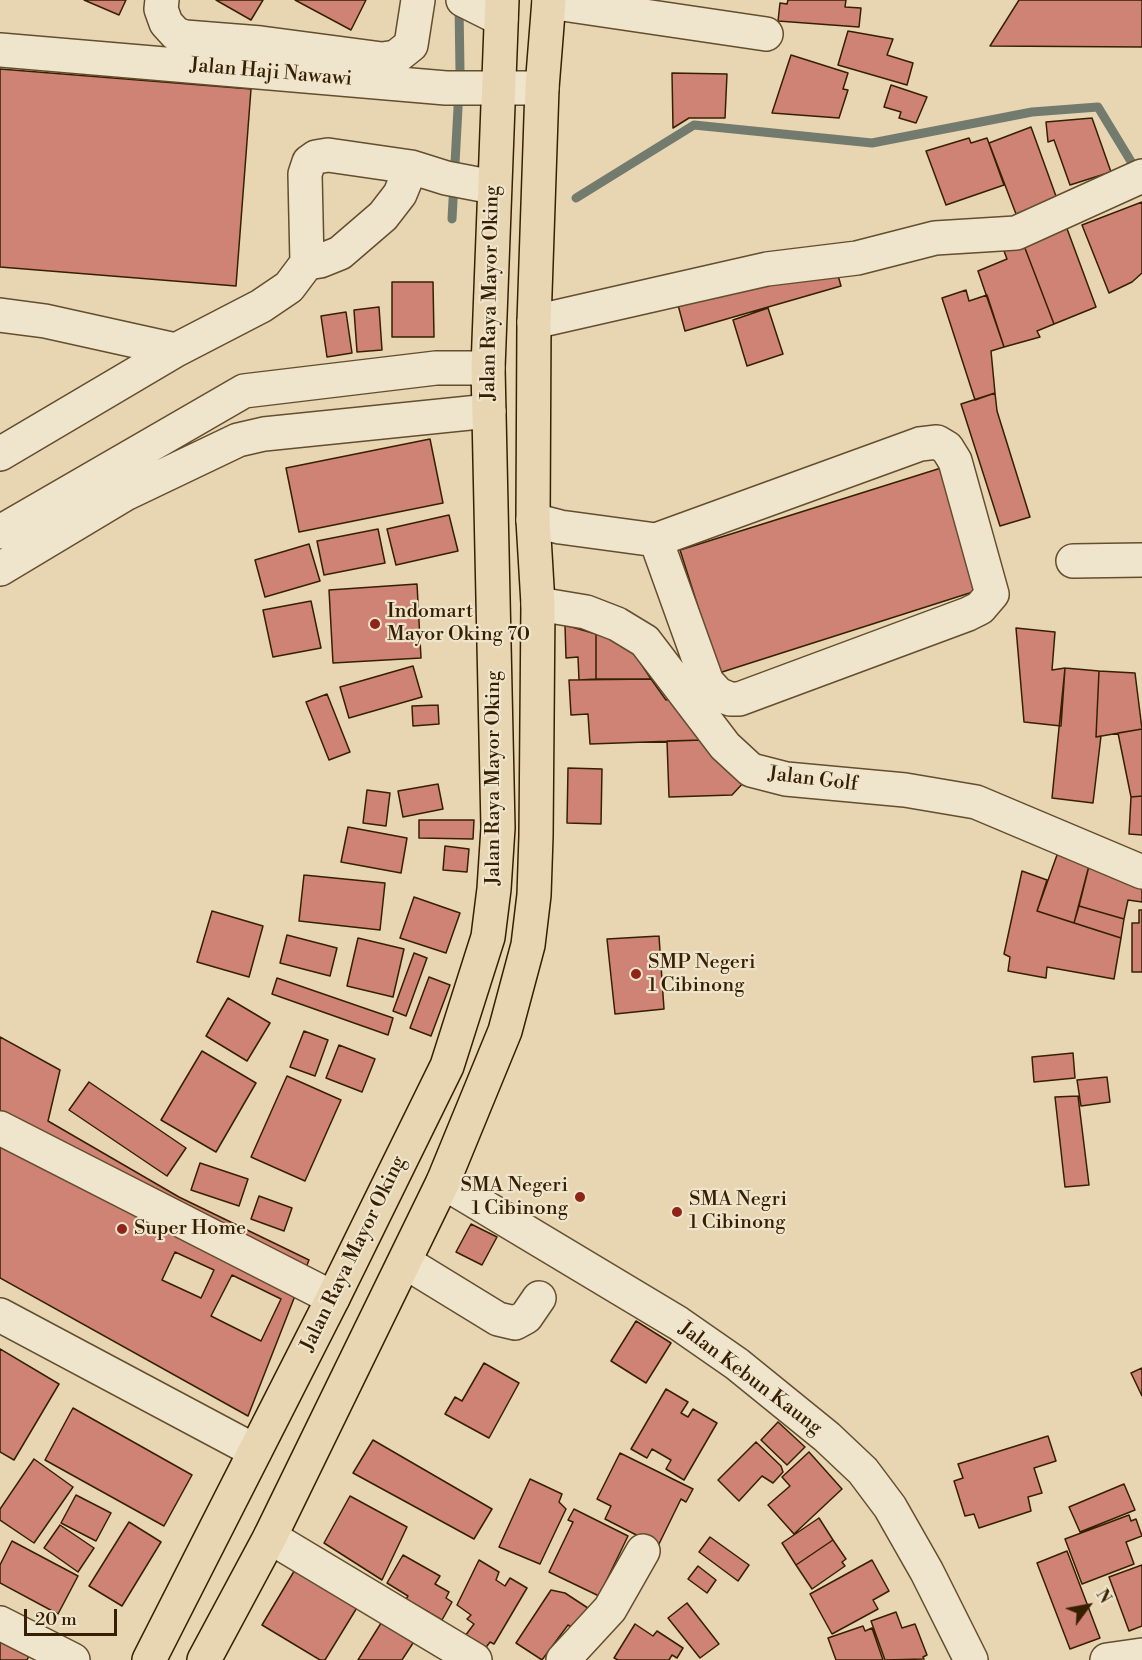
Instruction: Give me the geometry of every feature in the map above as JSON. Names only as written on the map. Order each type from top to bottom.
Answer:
[{"type":"main road","name":"Jalan Raya Mayor Oking","points":[[204,1660],[270,1537],[443,1182],[505,1031],[528,945],[534,895],[538,604],[533,520],[534,322],[542,88],[549,1]]},
{"type":"main road","name":"Jalan Raya Mayor Oking","points":[[149,1660],[333,1298],[447,1066],[488,937],[498,828],[488,368],[493,187],[471,88],[486,7]]},
{"type":"street","points":[[162,0],[160,9],[166,22],[176,34],[185,37],[261,43],[382,59],[396,57],[411,45],[418,0]]},
{"type":"street","points":[[549,1],[766,34]]},
{"type":"street","name":"Jalan Haji Nawawi","points":[[0,50],[471,88],[542,88]]},
{"type":"street","points":[[0,454],[176,350],[277,295],[294,281],[307,263],[305,174],[309,162],[328,155],[411,167],[453,180],[493,187]]},
{"type":"street","points":[[307,263],[321,261],[340,253],[383,216],[400,194],[411,167]]},
{"type":"street","points":[[534,322],[767,269],[857,258],[935,238],[1016,233],[1135,180]]},
{"type":"street","points":[[0,315],[45,321],[176,350]]},
{"type":"street","points":[[0,532],[244,391],[436,368],[488,368]]},
{"type":"street","points":[[0,569],[125,495],[238,440],[264,434],[489,411]]},
{"type":"street","points":[[533,520],[560,527],[656,540],[920,444],[937,442],[947,448],[955,461],[992,594],[980,608],[968,615],[739,699],[730,699],[718,694],[707,682],[656,540]]},
{"type":"street","points":[[1073,561],[1142,560]]},
{"type":"street","name":"Jalan Golf","points":[[538,604],[586,612],[617,624],[645,641],[724,746],[751,770],[786,779],[905,790],[976,802],[1142,872]]},
{"type":"street","points":[[0,1128],[333,1298]]},
{"type":"street","name":"Jalan Kebun Kaung","points":[[443,1182],[678,1323],[737,1364],[827,1437],[862,1471],[890,1507],[927,1572],[971,1660]]},
{"type":"street","points":[[405,1262],[498,1320],[515,1323],[526,1317],[539,1298]]},
{"type":"street","points":[[0,1315],[255,1451]]},
{"type":"street","points":[[270,1537],[475,1660]]},
{"type":"street","points":[[562,1660],[610,1609],[643,1551]]},
{"type":"street","points":[[0,1623],[73,1660]]},
{"type":"street","points":[[1107,1660],[1142,1655]]},
{"type":"building","points":[[84,0],[126,0],[119,15]]},
{"type":"building","points":[[216,0],[263,0],[251,20]]},
{"type":"building","points":[[295,0],[366,0],[351,30]]},
{"type":"building","points":[[788,0],[846,0],[845,7],[861,8],[859,27],[778,21],[780,3],[787,4]]},
{"type":"building","points":[[1019,0],[1142,0],[1142,47],[990,46]]},
{"type":"building","points":[[848,31],[893,39],[887,55],[913,63],[907,85],[838,65]]},
{"type":"building","points":[[791,55],[848,73],[843,89],[848,90],[839,118],[772,113]]},
{"type":"building","points":[[0,69],[251,89],[236,286],[0,267]]},
{"type":"building","points":[[672,73],[727,74],[725,118],[689,118],[673,128]]},
{"type":"building","points":[[891,85],[927,97],[916,123],[899,118],[901,112],[884,107]]},
{"type":"building","points":[[1092,118],[1111,172],[1070,185],[1054,140],[1048,142],[1046,122]]},
{"type":"building","points":[[1031,127],[1057,199],[1016,214],[989,143]]},
{"type":"building","points":[[969,138],[971,143],[987,138],[1004,185],[946,205],[926,151]]},
{"type":"building","points":[[1142,202],[1142,273],[1132,282],[1109,293],[1082,225]]},
{"type":"building","points":[[1066,226],[1096,307],[1054,324],[1023,243]]},
{"type":"building","points":[[1023,243],[1054,324],[1037,331],[1040,337],[1004,347],[978,271],[1007,259],[1004,251]]},
{"type":"building","points":[[834,261],[841,286],[685,331],[678,305]]},
{"type":"building","points":[[392,282],[433,282],[434,337],[392,337]]},
{"type":"building","points":[[966,290],[969,301],[987,295],[1004,347],[991,351],[995,393],[975,400],[942,298]]},
{"type":"building","points":[[379,307],[382,350],[357,352],[354,310]]},
{"type":"building","points":[[768,308],[783,354],[747,366],[733,320]]},
{"type":"building","points":[[346,312],[352,353],[327,357],[321,316]]},
{"type":"building","points":[[995,393],[997,411],[1030,517],[1000,526],[961,404]]},
{"type":"building","points":[[430,439],[443,503],[299,532],[286,468]]},
{"type":"building","points":[[941,468],[979,590],[719,673],[680,550]]},
{"type":"building","points":[[449,515],[458,551],[396,565],[387,529]]},
{"type":"building","points":[[378,529],[385,563],[324,575],[317,541]]},
{"type":"building","points":[[309,544],[320,581],[265,597],[255,560]]},
{"type":"building","name":"Indomart Mayor Oking 70","points":[[417,584],[421,658],[333,663],[329,590]]},
{"type":"building","points":[[311,601],[321,648],[273,657],[263,610]]},
{"type":"building","points":[[565,625],[596,634],[596,679],[579,680],[578,657],[566,658]]},
{"type":"building","points":[[1016,628],[1055,632],[1052,670],[1065,668],[1061,726],[1024,722]]},
{"type":"building","points":[[596,634],[627,642],[651,679],[596,679]]},
{"type":"building","points":[[413,666],[422,697],[349,718],[340,687]]},
{"type":"building","points":[[1065,668],[1099,671],[1096,737],[1101,736],[1093,803],[1052,798]]},
{"type":"building","points":[[1099,671],[1135,673],[1142,729],[1096,737]]},
{"type":"building","points":[[651,679],[666,700],[671,699],[702,740],[590,744],[588,714],[571,715],[569,680]]},
{"type":"building","points":[[327,694],[350,752],[329,760],[306,702]]},
{"type":"building","points":[[438,705],[439,724],[413,726],[412,706]]},
{"type":"building","points":[[1142,729],[1142,796],[1131,797],[1118,733]]},
{"type":"building","points":[[702,740],[744,782],[732,795],[669,797],[667,741]]},
{"type":"building","points":[[568,768],[602,769],[601,824],[567,823]]},
{"type":"building","points":[[438,784],[443,809],[403,817],[398,791]]},
{"type":"building","points":[[367,790],[390,793],[386,826],[363,823]]},
{"type":"building","points":[[1142,796],[1142,835],[1129,834],[1131,797]]},
{"type":"building","points":[[419,820],[474,820],[473,839],[419,838]]},
{"type":"building","points":[[348,827],[407,838],[401,873],[341,862]]},
{"type":"building","points":[[1062,841],[1091,858],[1074,923],[1037,911]]},
{"type":"building","points":[[445,846],[469,849],[467,872],[443,870]]},
{"type":"building","points":[[1091,858],[1142,878],[1142,902],[1128,900],[1124,919],[1079,906]]},
{"type":"building","points":[[1022,871],[1047,880],[1037,911],[1121,938],[1114,979],[1047,967],[1046,978],[1008,971],[1010,957],[1004,954]]},
{"type":"building","points":[[304,875],[385,883],[380,930],[299,921]]},
{"type":"building","points":[[414,897],[460,913],[446,953],[400,938]]},
{"type":"building","points":[[1079,906],[1124,919],[1121,938],[1074,923]]},
{"type":"building","points":[[1139,910],[1142,910],[1142,972],[1132,972],[1132,923],[1139,923]]},
{"type":"building","points":[[212,911],[263,926],[249,977],[197,962]]},
{"type":"building","points":[[287,935],[337,948],[330,976],[280,963]]},
{"type":"building","name":"SMP Negeri 1 Cibinong","points":[[659,936],[664,1009],[615,1014],[607,939]]},
{"type":"building","points":[[358,938],[404,949],[393,997],[347,986]]},
{"type":"building","points":[[414,953],[427,958],[406,1016],[393,1011]]},
{"type":"building","points":[[429,977],[450,985],[431,1036],[410,1028]]},
{"type":"building","points":[[277,978],[393,1018],[388,1035],[272,994]]},
{"type":"building","points":[[228,998],[270,1023],[247,1061],[206,1036]]},
{"type":"building","points":[[304,1031],[328,1040],[315,1076],[290,1067]]},
{"type":"building","name":"Super Home","points":[[0,1037],[60,1070],[48,1121],[179,1197],[309,1260],[248,1416],[0,1278]]},
{"type":"building","points":[[339,1045],[375,1059],[362,1092],[326,1078]]},
{"type":"building","points":[[202,1051],[256,1083],[216,1152],[161,1120]]},
{"type":"building","points":[[1073,1053],[1075,1078],[1034,1082],[1032,1057]]},
{"type":"building","points":[[287,1076],[341,1100],[305,1181],[251,1157]]},
{"type":"building","points":[[1107,1077],[1110,1102],[1081,1106],[1077,1080]]},
{"type":"building","points":[[89,1082],[186,1148],[167,1176],[69,1110]]},
{"type":"building","points":[[1078,1096],[1089,1185],[1065,1187],[1055,1097]]},
{"type":"building","points":[[200,1163],[248,1179],[239,1206],[191,1190]]},
{"type":"building","points":[[259,1196],[292,1208],[284,1231],[251,1219]]},
{"type":"building","points":[[471,1224],[497,1237],[482,1265],[456,1252]]},
{"type":"building","points":[[175,1252],[214,1270],[201,1298],[162,1280]]},
{"type":"building","points":[[232,1275],[281,1299],[261,1341],[211,1316]]},
{"type":"building","points":[[636,1321],[671,1343],[646,1383],[611,1361]]},
{"type":"building","points":[[0,1349],[59,1384],[14,1460],[0,1452]]},
{"type":"building","points":[[484,1363],[519,1383],[489,1438],[445,1414],[455,1397],[462,1401]]},
{"type":"building","points":[[1142,1368],[1142,1396],[1131,1373]]},
{"type":"building","points":[[666,1389],[688,1402],[681,1413],[688,1417],[693,1409],[717,1423],[684,1480],[666,1469],[671,1460],[652,1449],[647,1458],[631,1449]]},
{"type":"building","points":[[73,1408],[192,1475],[164,1526],[45,1460]]},
{"type":"building","points":[[778,1422],[805,1447],[787,1465],[761,1440]]},
{"type":"building","points":[[1048,1436],[1056,1461],[1034,1468],[1042,1493],[1028,1497],[1031,1511],[979,1528],[974,1514],[965,1516],[954,1481],[963,1478],[958,1464]]},
{"type":"building","points":[[373,1440],[492,1509],[474,1539],[353,1473]]},
{"type":"building","points":[[756,1442],[781,1466],[783,1472],[773,1483],[762,1476],[739,1501],[718,1480]]},
{"type":"building","points":[[809,1452],[842,1489],[794,1534],[768,1505],[790,1486],[782,1477]]},
{"type":"building","points":[[620,1453],[693,1489],[686,1502],[681,1499],[658,1546],[605,1519],[611,1506],[597,1499]]},
{"type":"building","points":[[34,1459],[73,1487],[34,1543],[0,1520],[0,1509]]},
{"type":"building","points":[[530,1479],[562,1494],[559,1502],[566,1509],[540,1564],[499,1547]]},
{"type":"building","points":[[1124,1484],[1135,1510],[1080,1532],[1069,1507]]},
{"type":"building","points":[[76,1495],[111,1513],[96,1541],[61,1523]]},
{"type":"building","points":[[350,1496],[407,1527],[382,1580],[324,1543]]},
{"type":"building","points":[[574,1509],[628,1536],[599,1596],[549,1572],[573,1522],[568,1520]]},
{"type":"building","points":[[1129,1515],[1131,1521],[1136,1519],[1142,1536],[1126,1542],[1134,1564],[1082,1584],[1065,1539]]},
{"type":"building","points":[[819,1518],[833,1540],[796,1565],[782,1543]]},
{"type":"building","points":[[129,1522],[161,1542],[122,1606],[89,1586]]},
{"type":"building","points":[[60,1525],[94,1548],[78,1572],[44,1548]]},
{"type":"building","points":[[710,1537],[749,1565],[738,1581],[699,1552]]},
{"type":"building","points":[[833,1540],[846,1559],[842,1562],[845,1566],[812,1589],[796,1565]]},
{"type":"building","points":[[12,1541],[78,1576],[58,1614],[0,1583],[0,1565]]},
{"type":"building","points":[[1067,1551],[1100,1638],[1070,1649],[1037,1563]]},
{"type":"building","points":[[403,1555],[440,1576],[435,1584],[449,1592],[446,1598],[452,1602],[442,1620],[406,1599],[408,1596],[387,1583]]},
{"type":"building","points":[[479,1560],[499,1572],[496,1580],[505,1586],[510,1578],[527,1588],[494,1644],[490,1642],[484,1650],[465,1636],[474,1624],[467,1619],[471,1615],[457,1605]]},
{"type":"building","points":[[872,1560],[889,1591],[873,1600],[878,1609],[832,1634],[810,1594]]},
{"type":"building","points":[[1142,1565],[1142,1626],[1129,1631],[1109,1577]]},
{"type":"building","points":[[698,1566],[716,1580],[707,1593],[688,1579]]},
{"type":"building","points":[[296,1568],[358,1606],[325,1660],[320,1660],[262,1625]]},
{"type":"building","points":[[551,1590],[565,1593],[594,1612],[581,1633],[568,1625],[542,1660],[516,1643]]},
{"type":"building","points":[[687,1603],[719,1644],[700,1658],[668,1618]]},
{"type":"building","points":[[896,1612],[902,1628],[915,1624],[927,1655],[923,1657],[924,1659],[885,1660],[871,1621]]},
{"type":"building","points":[[383,1620],[415,1640],[402,1660],[358,1660]]},
{"type":"building","points":[[635,1624],[653,1636],[657,1631],[683,1648],[677,1658],[672,1655],[669,1660],[618,1660],[614,1658]]},
{"type":"building","points":[[0,1626],[35,1644],[27,1660],[0,1660]]},
{"type":"building","points":[[863,1626],[865,1631],[872,1628],[883,1660],[836,1660],[828,1638]]},
{"type":"waterway","points":[[452,219],[460,71],[459,5]]},
{"type":"waterway","points":[[576,198],[694,125],[872,143],[1032,112],[1098,107],[1138,173]]},
{"type":"place","name":"Indomart Mayor Oking 70","points":[[375,624]]},
{"type":"place","name":"SMP Negeri 1 Cibinong","points":[[636,974]]},
{"type":"place","name":"SMA Negeri 1 Cibinong","points":[[580,1197]]},
{"type":"place","name":"SMA Negri 1 Cibinong","points":[[677,1212]]},
{"type":"place","name":"Super Home","points":[[122,1229]]}]
